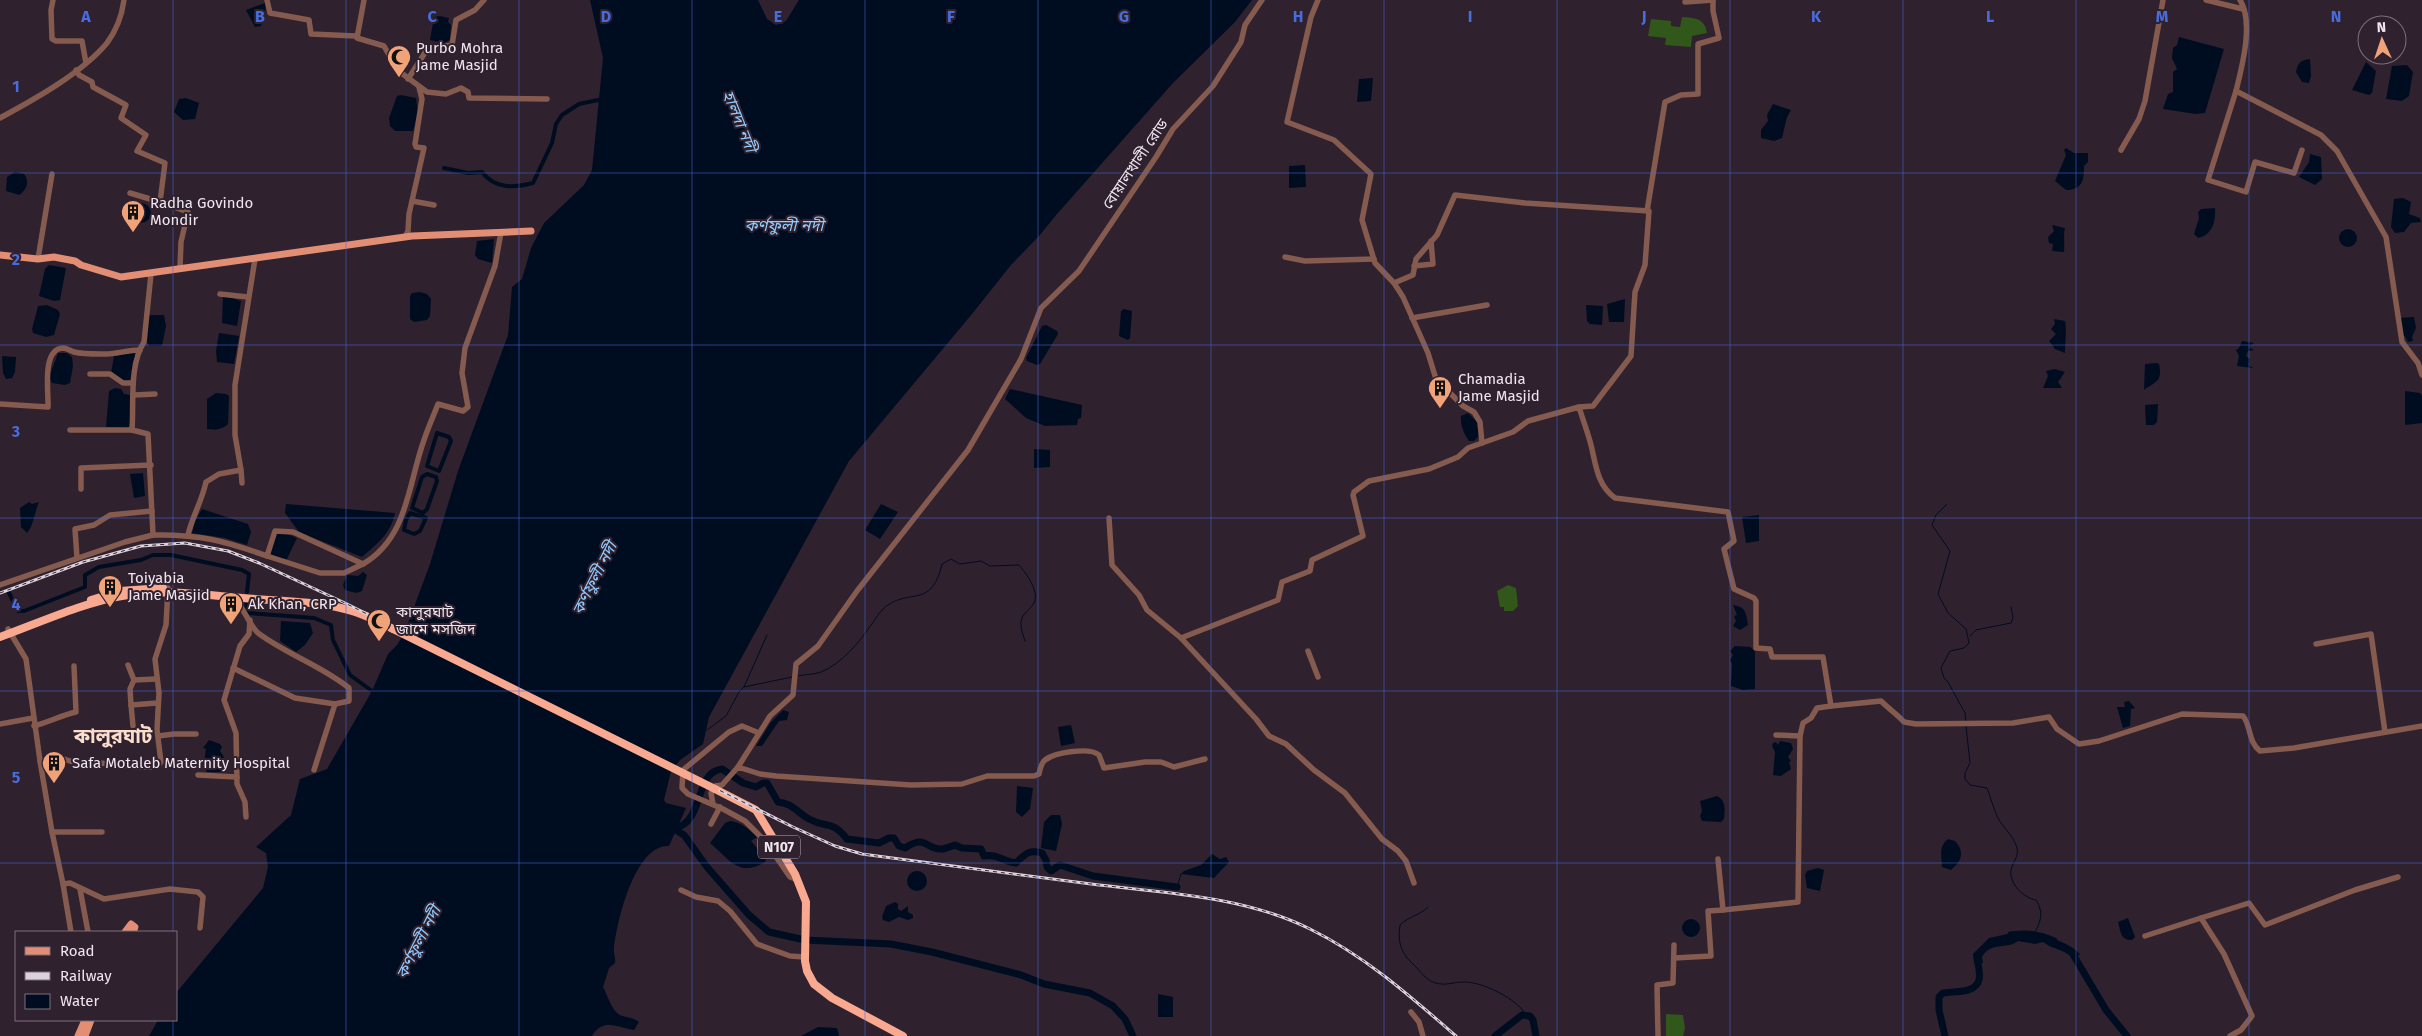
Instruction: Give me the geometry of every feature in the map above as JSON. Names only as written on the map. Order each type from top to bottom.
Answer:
[{"type":"highway","points":[[0,637],[6,632],[121,596],[168,591],[237,596]]},
{"type":"highway","name":"N107","points":[[237,596],[344,608],[362,614],[756,810],[798,880],[806,902],[804,954],[811,979],[825,993],[903,1036]]},
{"type":"main road","points":[[0,255],[38,259],[50,256],[75,261],[81,265],[121,277],[405,237],[531,231]]},
{"type":"main road","points":[[126,931],[132,924],[135,927],[133,931]]},
{"type":"main road","points":[[78,1036],[85,1021]]},
{"type":"main road","points":[[85,1036],[91,1021]]},
{"type":"street","points":[[52,0],[52,40],[82,41],[86,63]]},
{"type":"street","points":[[0,118],[86,63],[108,42],[117,26],[124,0]]},
{"type":"street","points":[[267,0],[270,13],[309,20],[310,34],[356,36],[384,46],[389,55],[399,61],[400,72],[427,92],[439,95],[461,88],[468,92],[469,98],[475,99],[547,99]]},
{"type":"street","points":[[356,36],[364,0]]},
{"type":"street","points":[[408,79],[428,48],[452,45],[456,20],[475,10],[484,0]]},
{"type":"street","name":"বোয়ালখালী রোড","points":[[760,733],[773,712],[793,695],[793,671],[799,660],[822,640],[857,591],[968,450],[1021,359],[1041,308],[1079,271],[1173,129],[1214,86],[1241,42],[1245,25],[1262,0]]},
{"type":"street","points":[[1318,0],[1311,17],[1288,122],[1334,140],[1371,174],[1362,220],[1375,264],[1394,283],[1412,318],[1436,379],[1463,406],[1474,412],[1480,422],[1482,443]]},
{"type":"street","points":[[1181,638],[1278,600],[1282,582],[1310,571],[1312,560],[1362,537],[1364,533],[1353,495],[1354,492],[1369,481],[1429,469],[1458,458],[1468,448],[1513,432],[1528,421],[1556,412],[1593,406],[1631,356],[1635,292],[1645,265],[1649,211],[1647,211],[1666,102],[1681,95],[1698,94],[1698,44],[1719,38],[1713,11],[1713,0],[1685,2]]},
{"type":"street","points":[[2121,150],[2139,119],[2145,101],[2163,0]]},
{"type":"street","points":[[2206,0],[2244,10]]},
{"type":"street","points":[[2240,0],[2247,27],[2244,60],[2208,180],[2246,192],[2255,162],[2294,172],[2302,150]]},
{"type":"street","points":[[76,70],[79,75],[92,82],[93,87],[126,105],[121,118],[146,135],[137,151],[165,163],[160,202]]},
{"type":"street","points":[[405,237],[408,231],[412,201],[424,148],[416,147],[415,144],[422,99],[419,86]]},
{"type":"street","points":[[2236,91],[2321,134],[2337,152],[2386,237],[2402,342],[2418,363],[2422,375]]},
{"type":"street","points":[[38,259],[52,174]]},
{"type":"street","points":[[130,193],[188,212],[181,242],[180,268]]},
{"type":"street","points":[[1394,283],[1414,276],[1414,266],[1437,235],[1455,195],[1525,203],[1647,211]]},
{"type":"street","points":[[412,201],[434,205]]},
{"type":"street","points":[[0,585],[125,542],[153,535],[188,535],[229,542],[320,573],[344,573],[363,564],[384,547],[397,530],[424,440],[438,404],[463,411],[468,407],[462,373],[465,348],[495,266],[501,232]]},
{"type":"street","points":[[1414,266],[1433,264],[1431,241]]},
{"type":"street","points":[[1285,257],[1305,261],[1374,259]]},
{"type":"street","points":[[242,483],[242,470],[235,435],[235,385],[248,297],[256,259]]},
{"type":"street","points":[[132,430],[133,382],[140,350],[144,342],[151,274]]},
{"type":"street","points":[[220,294],[248,297]]},
{"type":"street","points":[[1412,318],[1487,305]]},
{"type":"street","points":[[0,404],[48,407],[49,387],[46,371],[53,354],[57,350],[64,348],[73,352],[111,355],[122,350],[140,350]]},
{"type":"street","points":[[90,374],[110,374],[123,383],[133,382]]},
{"type":"street","points":[[134,394],[155,394]]},
{"type":"street","points":[[1579,407],[1591,445],[1598,478],[1614,498],[1728,512],[1734,541],[1724,549],[1724,552],[1734,589],[1754,598],[1756,601],[1756,648],[1770,648],[1772,657],[1823,657],[1831,706]]},
{"type":"street","points":[[70,430],[132,430],[148,434],[153,535]]},
{"type":"street","points":[[81,489],[81,468],[151,465]]},
{"type":"street","points":[[188,535],[190,524],[202,500],[206,482],[219,474],[242,470]]},
{"type":"street","points":[[77,558],[75,529],[94,524],[110,515],[152,511]]},
{"type":"street","points":[[1109,518],[1112,565],[1139,595],[1147,610],[1181,638],[1256,718],[1269,736],[1286,744],[1314,770],[1345,793],[1382,839],[1398,851],[1406,861],[1414,883]]},
{"type":"street","points":[[267,556],[275,531],[292,532],[363,564]]},
{"type":"street","points":[[40,761],[61,758],[82,765],[100,763],[138,767],[157,766],[161,762],[157,702],[159,693],[155,659],[156,649],[164,631],[168,591]]},
{"type":"street","points":[[233,668],[294,698],[335,704],[349,701],[349,688],[336,676],[307,662],[256,631],[237,596]]},
{"type":"street","points":[[246,816],[245,802],[238,788],[236,733],[224,700],[240,646],[249,634],[250,620]]},
{"type":"street","points":[[6,632],[26,659],[34,726],[70,931]]},
{"type":"street","points":[[2316,644],[2371,634],[2385,732]]},
{"type":"street","points":[[1308,651],[1318,677]]},
{"type":"street","points":[[128,665],[134,680],[130,689],[133,726]]},
{"type":"street","points":[[34,726],[54,720],[65,714],[76,712],[74,666]]},
{"type":"street","points":[[134,680],[156,679]]},
{"type":"street","points":[[1674,958],[1710,956],[1708,911],[1798,902],[1800,736],[1803,723],[1811,718],[1817,708],[1881,701],[1890,711],[1899,715],[1904,722],[1916,724],[2013,723],[2049,717],[2057,729],[2080,744],[2099,741],[2182,714],[2245,717],[2249,734],[2260,751],[2294,748],[2422,726]]},
{"type":"street","points":[[131,704],[157,702]]},
{"type":"street","points":[[314,770],[335,704]]},
{"type":"street","points":[[0,724],[33,718]]},
{"type":"street","points":[[713,804],[712,789],[715,786],[722,785],[728,779],[760,733],[745,726],[739,726],[682,770],[682,788],[685,793],[742,818],[754,828],[771,848],[790,877],[798,880]]},
{"type":"street","points":[[158,736],[196,734]]},
{"type":"street","points":[[1776,735],[1800,736]]},
{"type":"street","points":[[736,769],[776,776],[911,785],[962,784],[981,776],[1034,776],[1039,774],[1044,761],[1051,756],[1088,750],[1099,755],[1104,768],[1161,762],[1174,767],[1205,759]]},
{"type":"street","points":[[198,776],[237,777]]},
{"type":"street","points":[[711,824],[720,807]]},
{"type":"street","points":[[52,832],[102,832]]},
{"type":"street","points":[[1718,859],[1723,910]]},
{"type":"street","points":[[2145,936],[2249,903],[2265,925],[2355,890],[2398,877]]},
{"type":"street","points":[[63,884],[70,883],[104,899],[170,889],[198,892],[203,897],[200,928]]},
{"type":"street","points":[[80,889],[88,931]]},
{"type":"street","points":[[681,890],[694,896],[718,901],[730,911],[757,944],[790,956],[804,954]]},
{"type":"street","points":[[2201,918],[2224,954],[2252,1016],[2241,1030],[2230,1036]]},
{"type":"street","points":[[1656,1036],[1657,985],[1673,983],[1674,945]]},
{"type":"street","points":[[1411,1012],[1419,1022],[1423,1036]]},
{"type":"green space","points":[[1682,17],[1698,20],[1706,28],[1707,33],[1692,36],[1691,47],[1665,45],[1666,38],[1648,36],[1651,19],[1671,21],[1671,26],[1680,27]]},
{"type":"green space","points":[[1508,585],[1516,588],[1518,606],[1513,611],[1504,611],[1504,607],[1500,607],[1497,591]]},
{"type":"green space","points":[[1666,1014],[1683,1015],[1685,1028],[1683,1036],[1666,1036]]},
{"type":"water","name":"কর্ণফুলী নদী","points":[[590,0],[758,0],[767,19],[776,25],[786,21],[799,0],[1252,0],[1235,22],[1173,83],[1039,236],[1011,265],[849,461],[709,717],[703,744],[680,760],[671,771],[664,800],[666,803],[686,808],[669,846],[657,849],[646,857],[637,870],[619,920],[614,950],[615,963],[609,968],[603,987],[617,1013],[639,1022],[634,1030],[605,1025],[596,1030],[592,1036],[149,1036],[157,1021],[178,1021],[178,991],[263,888],[268,867],[266,853],[256,847],[291,815],[300,779],[327,769],[372,691],[388,654],[404,634],[430,564],[458,471],[508,335],[512,287],[522,279],[531,248],[544,223],[584,185],[592,170],[603,58]]},
{"type":"water","points":[[265,3],[265,12],[261,26],[255,27],[246,10]]},
{"type":"water","points":[[434,17],[449,18],[448,22],[451,25],[450,40],[444,43],[430,40]]},
{"type":"water","points":[[2179,37],[2224,49],[2205,113],[2196,114],[2163,109],[2168,94],[2173,92],[2173,72],[2177,69],[2172,58],[2173,48],[2177,45]]},
{"type":"water","points":[[2310,59],[2311,76],[2309,83],[2302,82],[2296,72],[2298,66],[2300,62]]},
{"type":"water","points":[[2364,65],[2369,65],[2376,71],[2372,93],[2369,95],[2352,90]]},
{"type":"water","points":[[2407,65],[2413,72],[2409,96],[2402,101],[2386,99],[2392,66]]},
{"type":"water","points":[[1373,78],[1371,101],[1357,102],[1359,79]]},
{"type":"water","points":[[397,96],[416,98],[418,112],[413,131],[395,131],[390,126],[389,118]]},
{"type":"water","points":[[186,98],[199,103],[195,119],[183,120],[174,112],[179,99]]},
{"type":"water","points":[[1773,104],[1791,110],[1787,117],[1782,138],[1774,141],[1761,138],[1761,130],[1768,121],[1767,115]]},
{"type":"water","points":[[2066,148],[2074,153],[2088,153],[2088,162],[2084,166],[2083,180],[2079,186],[2071,190],[2066,190],[2055,181],[2066,155],[2064,150]]},
{"type":"water","points":[[2310,154],[2321,157],[2322,179],[2315,185],[2299,177],[2309,162]]},
{"type":"water","points":[[1305,165],[1306,187],[1289,188],[1289,166]]},
{"type":"water","points":[[15,172],[24,174],[27,180],[26,188],[19,195],[6,191],[7,177]]},
{"type":"water","points":[[2403,198],[2411,202],[2409,214],[2420,218],[2421,222],[2411,223],[2404,232],[2395,233],[2391,227],[2394,199]]},
{"type":"water","points":[[141,203],[148,206],[151,213],[148,220],[141,223],[134,220],[131,213],[134,206]]},
{"type":"water","points":[[2215,208],[2215,217],[2210,230],[2207,234],[2198,238],[2194,234],[2199,218],[2198,212],[2201,209]]},
{"type":"water","points":[[2052,225],[2065,228],[2064,252],[2052,251],[2053,244],[2049,243],[2048,237],[2054,231]]},
{"type":"water","points":[[2344,229],[2352,229],[2357,234],[2355,245],[2344,247],[2339,242],[2339,234]]},
{"type":"water","points":[[494,239],[492,263],[478,259],[475,255],[477,241]]},
{"type":"water","points":[[49,265],[66,268],[60,300],[54,301],[39,296],[45,269]]},
{"type":"water","points":[[420,292],[427,294],[431,299],[430,316],[427,320],[414,322],[410,319],[410,296],[412,293]]},
{"type":"water","points":[[223,295],[241,301],[237,326],[222,323]]},
{"type":"water","points":[[1625,299],[1624,322],[1609,322],[1607,304]]},
{"type":"water","points":[[47,305],[58,310],[60,314],[54,335],[46,337],[33,333],[32,329],[38,306]]},
{"type":"water","points":[[1586,305],[1603,306],[1602,325],[1590,324],[1587,321]]},
{"type":"water","points":[[1124,309],[1132,311],[1130,338],[1128,340],[1119,336],[1121,311]]},
{"type":"water","points":[[149,315],[164,315],[166,326],[162,346],[149,346],[147,342]]},
{"type":"water","points":[[2414,317],[2416,328],[2412,337],[2413,341],[2408,342],[2405,336],[2401,337],[2398,318]]},
{"type":"water","points":[[2054,319],[2065,321],[2065,353],[2055,349],[2049,341],[2056,334],[2051,329],[2055,324]]},
{"type":"water","points":[[1046,325],[1057,331],[1058,334],[1040,364],[1037,365],[1027,361],[1026,358],[1042,326]]},
{"type":"water","points":[[219,333],[239,336],[234,364],[217,362],[216,351]]},
{"type":"water","points":[[2242,341],[2254,343],[2248,347],[2254,350],[2248,351],[2246,356],[2250,359],[2249,365],[2253,368],[2237,366],[2239,356],[2236,350]]},
{"type":"water","points":[[136,352],[133,376],[128,382],[123,382],[111,373],[114,356]]},
{"type":"water","points":[[58,353],[67,353],[72,357],[73,366],[70,383],[65,385],[52,383],[49,377]]},
{"type":"water","points":[[2,356],[16,357],[15,372],[12,378],[6,379],[3,373]]},
{"type":"water","points":[[2157,363],[2160,370],[2159,378],[2144,390],[2145,364]]},
{"type":"water","points":[[2055,369],[2065,372],[2058,382],[2062,388],[2043,388],[2048,376],[2046,371]]},
{"type":"water","points":[[115,388],[121,389],[124,394],[130,395],[130,424],[128,428],[106,427],[109,391]]},
{"type":"water","points":[[1010,389],[1082,405],[1081,418],[1078,419],[1077,425],[1045,426],[1026,418],[1005,399]]},
{"type":"water","points":[[2405,391],[2420,393],[2422,396],[2422,423],[2405,425]]},
{"type":"water","points":[[216,393],[229,396],[228,424],[218,429],[207,429],[207,399]]},
{"type":"water","points":[[2158,404],[2157,422],[2154,425],[2146,425],[2145,405]]},
{"type":"water","points":[[1468,413],[1477,422],[1479,436],[1474,441],[1469,441],[1462,426],[1461,416]]},
{"type":"water","points":[[1034,449],[1050,450],[1050,467],[1034,468]]},
{"type":"water","points":[[143,473],[145,496],[134,498],[130,474]]},
{"type":"water","points":[[29,502],[32,504],[39,502],[27,533],[21,527],[20,508]]},
{"type":"water","points":[[286,504],[395,513],[387,532],[362,557],[299,532],[285,513]]},
{"type":"water","points":[[881,504],[898,512],[880,539],[865,530]]},
{"type":"water","points":[[202,509],[248,524],[251,532],[247,545],[225,538],[192,533],[195,521]]},
{"type":"water","points":[[1759,515],[1759,541],[1746,543],[1742,517]]},
{"type":"water","points":[[285,533],[297,538],[286,561],[270,556],[276,534]]},
{"type":"water","points":[[363,572],[367,575],[362,591],[356,593],[345,590],[343,585],[347,575],[358,576]]},
{"type":"water","points":[[1733,605],[1741,607],[1746,614],[1748,625],[1740,630],[1733,626],[1736,621],[1734,616],[1737,615]]},
{"type":"water","points":[[281,621],[310,623],[313,633],[305,645],[296,652],[280,641]]},
{"type":"water","points":[[1735,646],[1750,647],[1755,651],[1755,689],[1743,690],[1731,686],[1732,664],[1730,660],[1733,655],[1730,651]]},
{"type":"water","points":[[2129,701],[2135,708],[2131,709],[2130,726],[2123,728],[2117,707],[2125,707],[2124,702]]},
{"type":"water","points":[[783,710],[789,712],[787,720],[779,721],[762,746],[756,746],[771,722]]},
{"type":"water","points":[[1071,725],[1075,743],[1061,746],[1058,727]]},
{"type":"water","points":[[209,740],[220,744],[222,747],[220,751],[224,757],[219,762],[222,772],[207,772],[204,762],[206,749],[203,748]]},
{"type":"water","points":[[1780,741],[1791,743],[1793,749],[1788,757],[1791,761],[1789,762],[1791,769],[1781,776],[1773,775],[1775,752],[1772,746],[1776,742],[1778,745]]},
{"type":"water","points":[[1017,786],[1033,788],[1030,809],[1022,817],[1016,812]]},
{"type":"water","points":[[1717,796],[1722,800],[1725,809],[1724,819],[1721,822],[1702,821],[1700,801]]},
{"type":"water","points":[[1051,815],[1060,815],[1062,824],[1056,851],[1041,848],[1044,822]]},
{"type":"water","points":[[730,821],[745,826],[757,837],[751,841],[766,859],[765,862],[748,868],[741,867],[729,860],[710,843],[725,823]]},
{"type":"water","points":[[1948,839],[1955,841],[1961,853],[1960,860],[1951,870],[1942,867],[1942,848]]},
{"type":"water","points":[[1212,854],[1220,859],[1226,857],[1229,862],[1214,878],[1181,874],[1184,871],[1201,865]]},
{"type":"water","points":[[1818,868],[1824,870],[1820,891],[1807,888],[1805,875],[1807,871]]},
{"type":"water","points":[[917,871],[924,874],[927,881],[924,888],[917,891],[910,888],[907,881],[910,874]]},
{"type":"water","points":[[895,902],[901,911],[908,906],[908,912],[913,915],[913,918],[908,920],[899,917],[889,922],[883,920],[882,917],[886,906]]},
{"type":"water","points":[[2128,918],[2135,937],[2132,940],[2123,937],[2118,922]]},
{"type":"water","points":[[1691,919],[1697,922],[1700,928],[1697,934],[1691,937],[1685,934],[1682,928],[1685,922]]},
{"type":"water","points":[[2012,933],[2048,937],[2073,948],[2080,954],[2074,960],[2071,956],[2043,942],[2035,944],[2018,941],[2014,944],[1990,949],[1982,957],[1983,963],[1974,963],[1973,954],[1989,938]]},
{"type":"water","points":[[1158,994],[1173,997],[1173,1017],[1158,1017]]},
{"type":"water","points":[[818,1027],[837,1028],[839,1036],[801,1036]]},
{"type":"waterway","points":[[444,168],[468,173],[482,172],[493,182],[505,186],[533,183],[552,143],[556,124],[562,115],[579,104],[603,99]]},
{"type":"waterway","points":[[437,433],[449,437],[451,441],[439,471],[427,466],[437,433]]},
{"type":"waterway","points":[[427,474],[436,477],[437,481],[427,509],[423,513],[412,508],[422,477],[427,474]]},
{"type":"waterway","points":[[1947,504],[1936,515],[1932,525],[1950,551],[1938,594],[1948,613],[1966,629],[1969,643],[1964,648],[1950,651],[1941,668],[1944,678],[1965,713],[1966,722]]},
{"type":"waterway","points":[[410,513],[426,518],[420,531],[414,534],[404,530],[410,513]]},
{"type":"waterway","points":[[9,593],[18,611],[24,611],[85,587],[85,575],[99,567],[141,560],[153,555],[171,555],[242,570],[249,574],[247,592]]},
{"type":"waterway","points":[[798,676],[818,673],[836,664],[855,646],[883,609],[892,602],[918,596],[932,588],[942,564],[951,559],[960,564],[981,561],[990,566],[1019,565],[1034,588],[1035,594],[1034,603],[1024,614],[1021,621],[1025,641]]},
{"type":"waterway","points":[[246,601],[248,613],[314,618],[331,625],[333,640],[350,675],[372,691]]},
{"type":"waterway","points":[[1970,636],[1976,630],[2011,623],[2013,618],[2011,607]]},
{"type":"waterway","points":[[744,687],[767,635]]},
{"type":"waterway","points":[[707,730],[726,716],[739,692],[744,687],[792,677]]},
{"type":"waterway","points":[[1966,726],[1970,763],[1965,773],[1965,779],[1970,785],[1987,788],[1998,818],[2016,844],[2017,854],[2011,875],[2018,890],[2031,899],[2036,900],[2040,909],[2040,921],[2034,934]]},
{"type":"waterway","points":[[676,828],[685,823],[691,816],[707,778],[713,772],[722,769],[743,783],[756,787],[767,783],[778,802],[791,806],[815,822],[837,829],[847,839],[879,843],[889,838],[894,838],[899,846],[905,848],[918,842],[937,849],[955,845],[962,848],[981,849],[984,856],[988,855],[1016,863],[1028,853],[1038,852],[1042,853],[1047,867],[1051,871],[1060,865],[1093,876],[1177,887]]},
{"type":"waterway","points":[[669,826],[684,835],[707,867],[749,915],[769,932],[805,940],[891,944],[932,952],[1021,975],[1044,984],[1090,993],[1113,1006],[1125,1019],[1133,1036]]},
{"type":"waterway","points":[[1177,887],[1181,874]]},
{"type":"waterway","points":[[1428,907],[1400,925],[1400,945],[1408,959],[1433,982],[1439,984],[1460,982],[1479,984],[1507,997],[1522,1009],[1526,1015]]},
{"type":"waterway","points":[[2011,935],[2033,935],[2054,941]]},
{"type":"waterway","points":[[2071,951],[2106,1010],[2127,1036]]},
{"type":"waterway","points":[[1945,1036],[1939,1010],[1939,997],[1943,993],[1969,990],[1977,984],[1980,974],[1977,955]]},
{"type":"waterway","points":[[1495,1036],[1522,1015],[1530,1016],[1533,1020],[1536,1036]]},
{"type":"railway","points":[[0,593],[83,562],[141,546],[185,543],[228,551],[259,563],[345,603],[793,827],[835,846],[862,854],[1207,898],[1260,910],[1310,929],[1350,951],[1404,992],[1456,1036]]},
{"type":"place","name":"Purbo Mohra Jame Masjid","points":[[399,78]]},
{"type":"place","name":"Radha Govindo Mondir","points":[[133,233]]},
{"type":"place","name":"Chamadia Jame Masjid","points":[[1440,409]]},
{"type":"place","name":"Toiyabia Jame Masjid","points":[[110,608]]},
{"type":"place","name":"Ak Khan, CRP","points":[[231,625]]},
{"type":"place","name":"কালুরঘাট জামে মসজিদ","points":[[379,642]]},
{"type":"place","name":"Safa Motaleb Maternity Hospital","points":[[54,784]]},
{"type":"district","name":"কালুরঘাট","points":[[113,736]]},
{"type":"water label","name":"হালদা নদী","points":[[740,121]]}]
